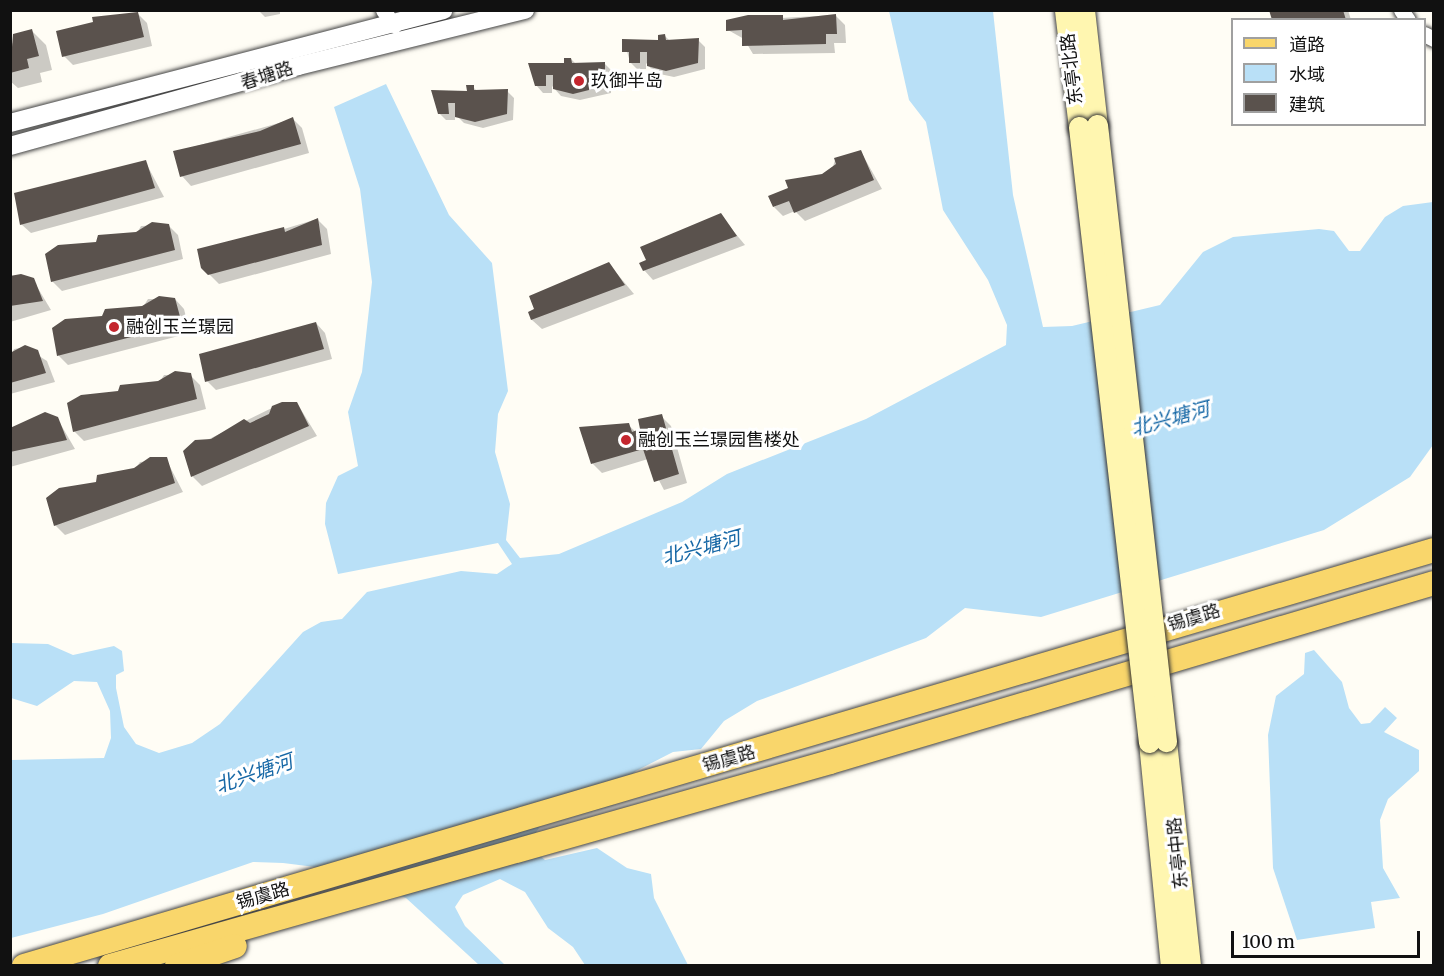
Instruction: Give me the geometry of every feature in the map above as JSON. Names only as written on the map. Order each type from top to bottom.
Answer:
[{"type":"main road","name":"东亭北路","points":[[1065,10],[1088,126]]},
{"type":"main road","name":"东亭北路","points":[[1085,14],[1088,126]]},
{"type":"main road","points":[[1088,126],[1157,742]]},
{"type":"main road","name":"锡虞路","points":[[24,966],[1434,550]]},
{"type":"main road","name":"锡虞路","points":[[110,966],[830,762],[1434,583]]},
{"type":"main road","name":"东亭中路","points":[[1157,742],[1171,966]]},
{"type":"main road","name":"东亭中路","points":[[1157,742],[1190,966]]},
{"type":"main road","points":[[177,966],[431,875]]},
{"type":"street","name":"春塘路","points":[[359,44],[389,18],[444,10]]},
{"type":"street","name":"春塘路","points":[[10,123],[359,44],[525,10]]},
{"type":"street","name":"春塘路","points":[[10,146],[296,59]]},
{"type":"water","name":"北兴塘河","points":[[889,11],[993,11],[1013,195],[1043,327],[1072,326],[1160,305],[1203,252],[1233,237],[1319,229],[1334,231],[1349,251],[1360,251],[1385,217],[1403,206],[1433,202],[1433,445],[1410,477],[1324,530],[1041,617],[965,608],[926,638],[757,701],[724,721],[701,749],[673,752],[636,771],[623,783],[614,805],[541,825],[535,834],[538,854],[545,860],[597,848],[627,868],[651,874],[654,898],[688,965],[585,965],[573,947],[548,928],[525,892],[500,879],[463,895],[455,907],[465,926],[505,965],[479,965],[406,898],[315,867],[283,863],[253,862],[103,914],[11,938],[11,760],[104,758],[111,738],[110,711],[97,682],[74,681],[37,706],[11,698],[11,643],[48,644],[73,655],[114,646],[122,651],[124,671],[116,675],[116,688],[124,727],[136,744],[159,753],[192,743],[220,724],[303,632],[321,622],[342,619],[367,592],[461,571],[497,574],[512,564],[498,543],[338,574],[325,524],[326,503],[338,476],[358,466],[348,412],[362,372],[372,282],[360,189],[334,107],[386,84],[449,215],[492,263],[508,391],[498,414],[495,452],[510,504],[506,540],[520,558],[559,554],[682,502],[727,474],[866,419],[1006,345],[1007,325],[988,280],[943,210],[926,122],[909,100]]},
{"type":"water","points":[[1314,650],[1342,682],[1349,708],[1361,724],[1370,723],[1385,707],[1397,718],[1384,732],[1419,750],[1419,771],[1388,799],[1380,820],[1383,868],[1400,898],[1371,902],[1375,928],[1297,940],[1273,868],[1268,735],[1276,696],[1304,674],[1305,653]]},
{"type":"building","points":[[1269,10],[1343,10],[1345,18],[1271,18]]},
{"type":"building","points":[[138,12],[144,37],[62,57],[56,31],[93,22],[92,17]]},
{"type":"building","points":[[836,14],[837,34],[826,34],[826,44],[742,46],[742,30],[726,31],[726,20],[748,15],[783,15],[783,20]]},
{"type":"building","points":[[32,29],[39,56],[27,59],[29,68],[10,73],[13,34]]},
{"type":"building","points":[[665,34],[666,40],[699,38],[698,63],[666,71],[647,66],[647,52],[640,52],[640,63],[629,63],[629,52],[622,52],[622,39],[658,40],[658,35]]},
{"type":"building","name":"玖御半岛","points":[[564,58],[571,58],[572,63],[605,62],[605,86],[573,94],[553,89],[553,75],[546,75],[546,86],[535,86],[528,63],[564,63]]},
{"type":"building","points":[[466,85],[474,85],[474,90],[508,89],[507,114],[475,122],[455,117],[455,103],[448,103],[449,114],[438,114],[431,90],[467,91]]},
{"type":"building","points":[[293,117],[301,144],[180,177],[173,151],[260,131]]},
{"type":"building","points":[[861,150],[874,180],[794,213],[789,201],[773,207],[768,196],[788,188],[785,180],[822,174],[836,164],[834,158]]},
{"type":"building","points":[[146,160],[155,188],[20,225],[14,193]]},
{"type":"building","points":[[721,213],[737,236],[643,271],[639,263],[646,260],[640,247]]},
{"type":"building","points":[[318,218],[322,245],[208,275],[201,268],[197,249],[284,227],[285,232]]},
{"type":"building","points":[[152,222],[169,224],[175,250],[51,282],[45,254],[58,245],[96,242],[98,235],[136,232]]},
{"type":"building","points":[[609,262],[625,285],[531,320],[528,312],[534,309],[529,296]]},
{"type":"building","points":[[21,274],[34,278],[43,301],[10,306],[10,276]]},
{"type":"building","name":"融创玉兰璟园","points":[[159,296],[175,298],[182,324],[57,356],[52,328],[65,319],[102,316],[105,309],[142,306]]},
{"type":"building","points":[[316,322],[324,349],[205,382],[199,354]]},
{"type":"building","points":[[25,345],[38,350],[46,373],[10,383],[10,353]]},
{"type":"building","points":[[175,371],[191,373],[197,399],[73,432],[67,403],[81,395],[118,391],[120,385],[158,381]]},
{"type":"building","points":[[282,402],[297,402],[309,426],[191,477],[183,451],[195,440],[211,439],[244,419],[250,423],[269,414],[272,406]]},
{"type":"building","points":[[45,412],[58,417],[67,440],[10,452],[10,428]]},
{"type":"building","name":"融创玉兰璟园售楼处","points":[[662,414],[679,474],[654,482],[643,449],[591,464],[579,427],[629,423],[632,432],[640,429],[638,419]]},
{"type":"building","points":[[150,457],[167,457],[175,483],[54,526],[46,498],[59,488],[96,482],[97,475],[134,468]]},
{"type":"place","name":"玖御半岛","points":[[579,81]]},
{"type":"place","name":"融创玉兰璟园","points":[[114,327]]},
{"type":"place","name":"融创玉兰璟园售楼处","points":[[626,440]]}]
